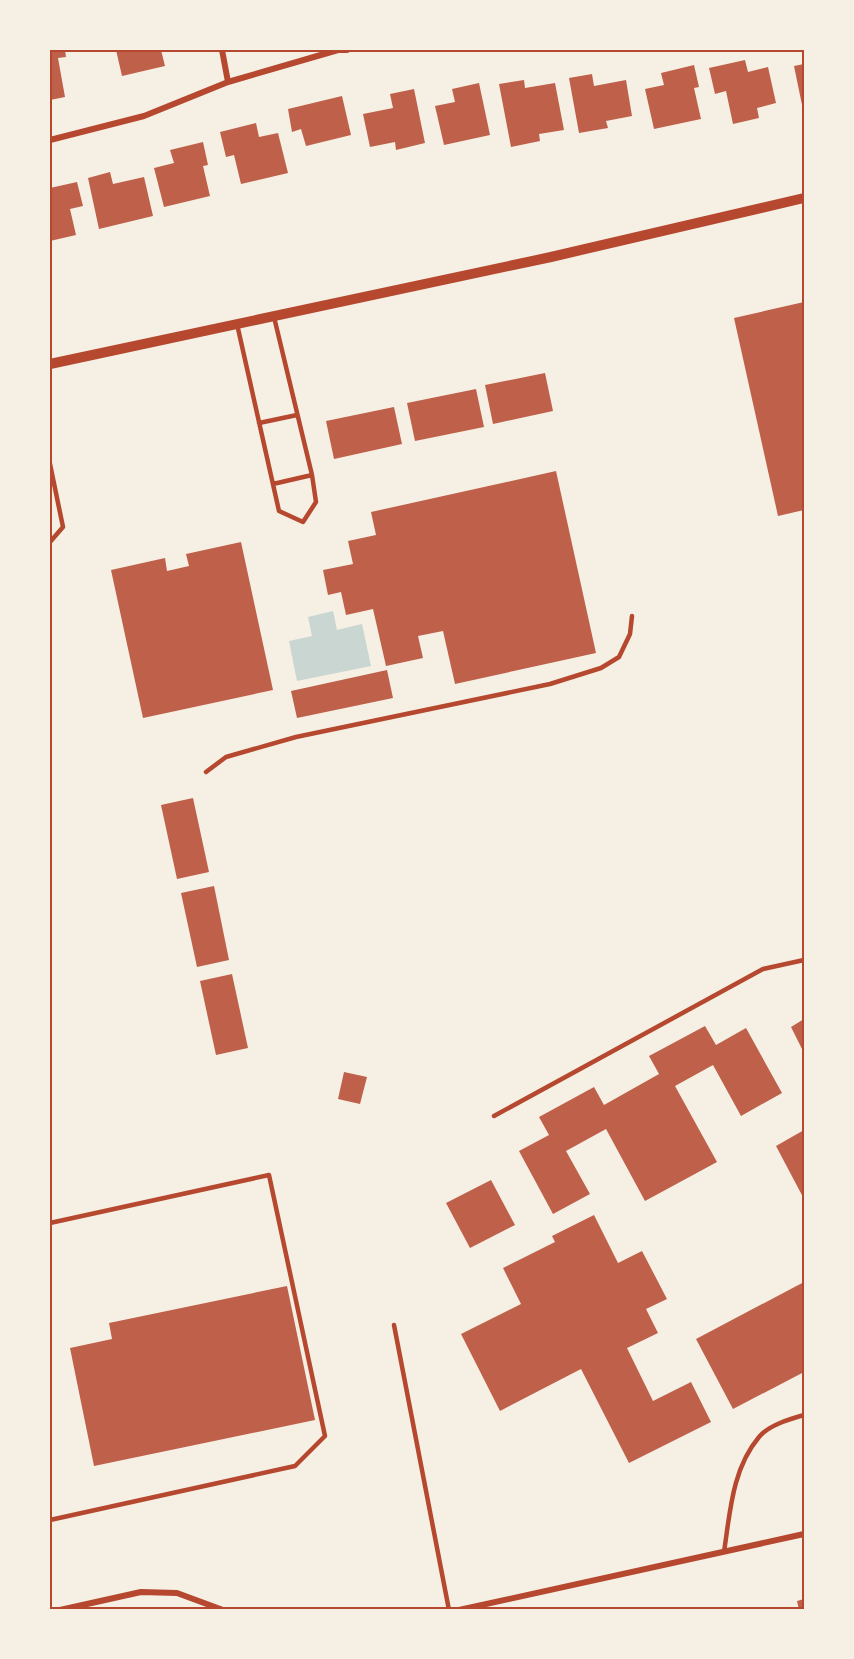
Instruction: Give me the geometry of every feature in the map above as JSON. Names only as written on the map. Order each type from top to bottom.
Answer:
[{"type":"street","points":[[222,50],[228,82]]},
{"type":"street","points":[[50,140],[144,116],[228,82],[338,50],[346,50]]},
{"type":"street","points":[[50,364],[551,257],[804,198]]},
{"type":"street","points":[[459,1610],[804,1534]]},
{"type":"street","points":[[60,1610],[141,1592],[177,1593],[222,1610]]},
{"type":"lane","points":[[237,324],[279,511],[303,522],[316,502],[312,475],[274,316]]},
{"type":"lane","points":[[259,423],[297,415]]},
{"type":"lane","points":[[50,466],[63,527],[50,542]]},
{"type":"lane","points":[[273,484],[312,475]]},
{"type":"lane","points":[[206,772],[226,757],[297,737],[550,684],[602,668],[619,657],[630,634],[632,616]]},
{"type":"lane","points":[[494,1116],[763,969],[804,960]]},
{"type":"lane","points":[[50,1223],[269,1175],[325,1436],[295,1466],[50,1520]]},
{"type":"lane","points":[[394,1325],[449,1610]]},
{"type":"lane","points":[[724,1552],[735,1484],[746,1456],[759,1437],[767,1430],[804,1415]]},
{"type":"shaded area","points":[[333,611],[337,630],[362,624],[371,666],[297,681],[289,641],[312,636],[308,617]]},
{"type":"building","points":[[50,50],[65,50],[66,57],[58,58],[65,97],[50,100]]},
{"type":"building","points":[[116,50],[161,50],[165,66],[122,76]]},
{"type":"building","points":[[745,60],[748,72],[768,67],[776,103],[757,108],[759,118],[733,124],[726,91],[715,94],[709,68]]},
{"type":"building","points":[[804,64],[804,105],[802,105],[794,66]]},
{"type":"building","points":[[694,65],[699,87],[694,88],[701,119],[654,129],[645,89],[664,85],[661,73]]},
{"type":"building","points":[[592,74],[594,86],[626,80],[632,116],[606,121],[608,128],[579,133],[569,78]]},
{"type":"building","points":[[524,80],[525,88],[555,83],[564,130],[539,134],[540,141],[511,147],[499,84]]},
{"type":"building","points":[[479,83],[490,135],[444,145],[435,106],[455,102],[452,89]]},
{"type":"building","points":[[414,89],[425,143],[396,150],[395,142],[370,147],[363,114],[393,108],[390,94]]},
{"type":"building","points":[[342,96],[351,135],[306,146],[301,129],[292,132],[288,109]]},
{"type":"building","points":[[256,123],[259,137],[278,133],[288,173],[241,184],[234,155],[226,157],[220,132]]},
{"type":"building","points":[[203,142],[208,165],[203,166],[210,196],[164,207],[154,168],[174,163],[170,150]]},
{"type":"building","points":[[110,172],[113,184],[144,177],[153,216],[99,229],[88,178]]},
{"type":"building","points":[[77,182],[83,206],[70,209],[76,235],[50,241],[50,188]]},
{"type":"building","points":[[804,302],[804,510],[778,516],[734,318]]},
{"type":"building","points":[[545,373],[553,411],[493,424],[485,385]]},
{"type":"building","points":[[476,389],[484,427],[415,441],[407,403]]},
{"type":"building","points":[[394,407],[402,444],[334,459],[326,421]]},
{"type":"building","points":[[556,471],[596,653],[455,684],[443,631],[418,636],[423,658],[386,666],[373,609],[346,615],[341,592],[328,595],[323,570],[353,564],[348,541],[376,535],[371,512]]},
{"type":"building","points":[[241,542],[273,690],[143,718],[111,570],[165,558],[167,571],[189,566],[186,554]]},
{"type":"building","points":[[387,670],[393,698],[297,718],[291,691]]},
{"type":"building","points":[[193,798],[209,872],[177,879],[161,805]]},
{"type":"building","points":[[214,886],[229,960],[197,967],[181,893]]},
{"type":"building","points":[[232,974],[248,1048],[216,1055],[200,981]]},
{"type":"building","points":[[804,1019],[804,1053],[791,1027]]},
{"type":"building","points":[[705,1026],[716,1045],[746,1028],[782,1093],[741,1116],[713,1065],[675,1086],[717,1162],[645,1201],[606,1129],[566,1151],[590,1194],[553,1214],[519,1151],[549,1135],[539,1117],[594,1087],[604,1105],[659,1074],[649,1056]]},
{"type":"building","points":[[344,1072],[367,1077],[360,1104],[338,1099]]},
{"type":"building","points":[[804,1130],[804,1199],[776,1146]]},
{"type":"building","points":[[491,1180],[515,1225],[470,1248],[446,1203]]},
{"type":"building","points":[[594,1215],[618,1263],[642,1251],[667,1299],[646,1309],[658,1333],[627,1348],[653,1401],[691,1382],[711,1422],[629,1463],[581,1369],[500,1411],[461,1334],[521,1304],[503,1268],[555,1242],[552,1236]]},
{"type":"building","points":[[804,1282],[804,1372],[733,1409],[696,1339]]},
{"type":"building","points":[[287,1286],[315,1420],[94,1466],[70,1348],[112,1339],[109,1323]]},
{"type":"building","points":[[804,1599],[804,1610],[799,1610],[797,1601]]}]
